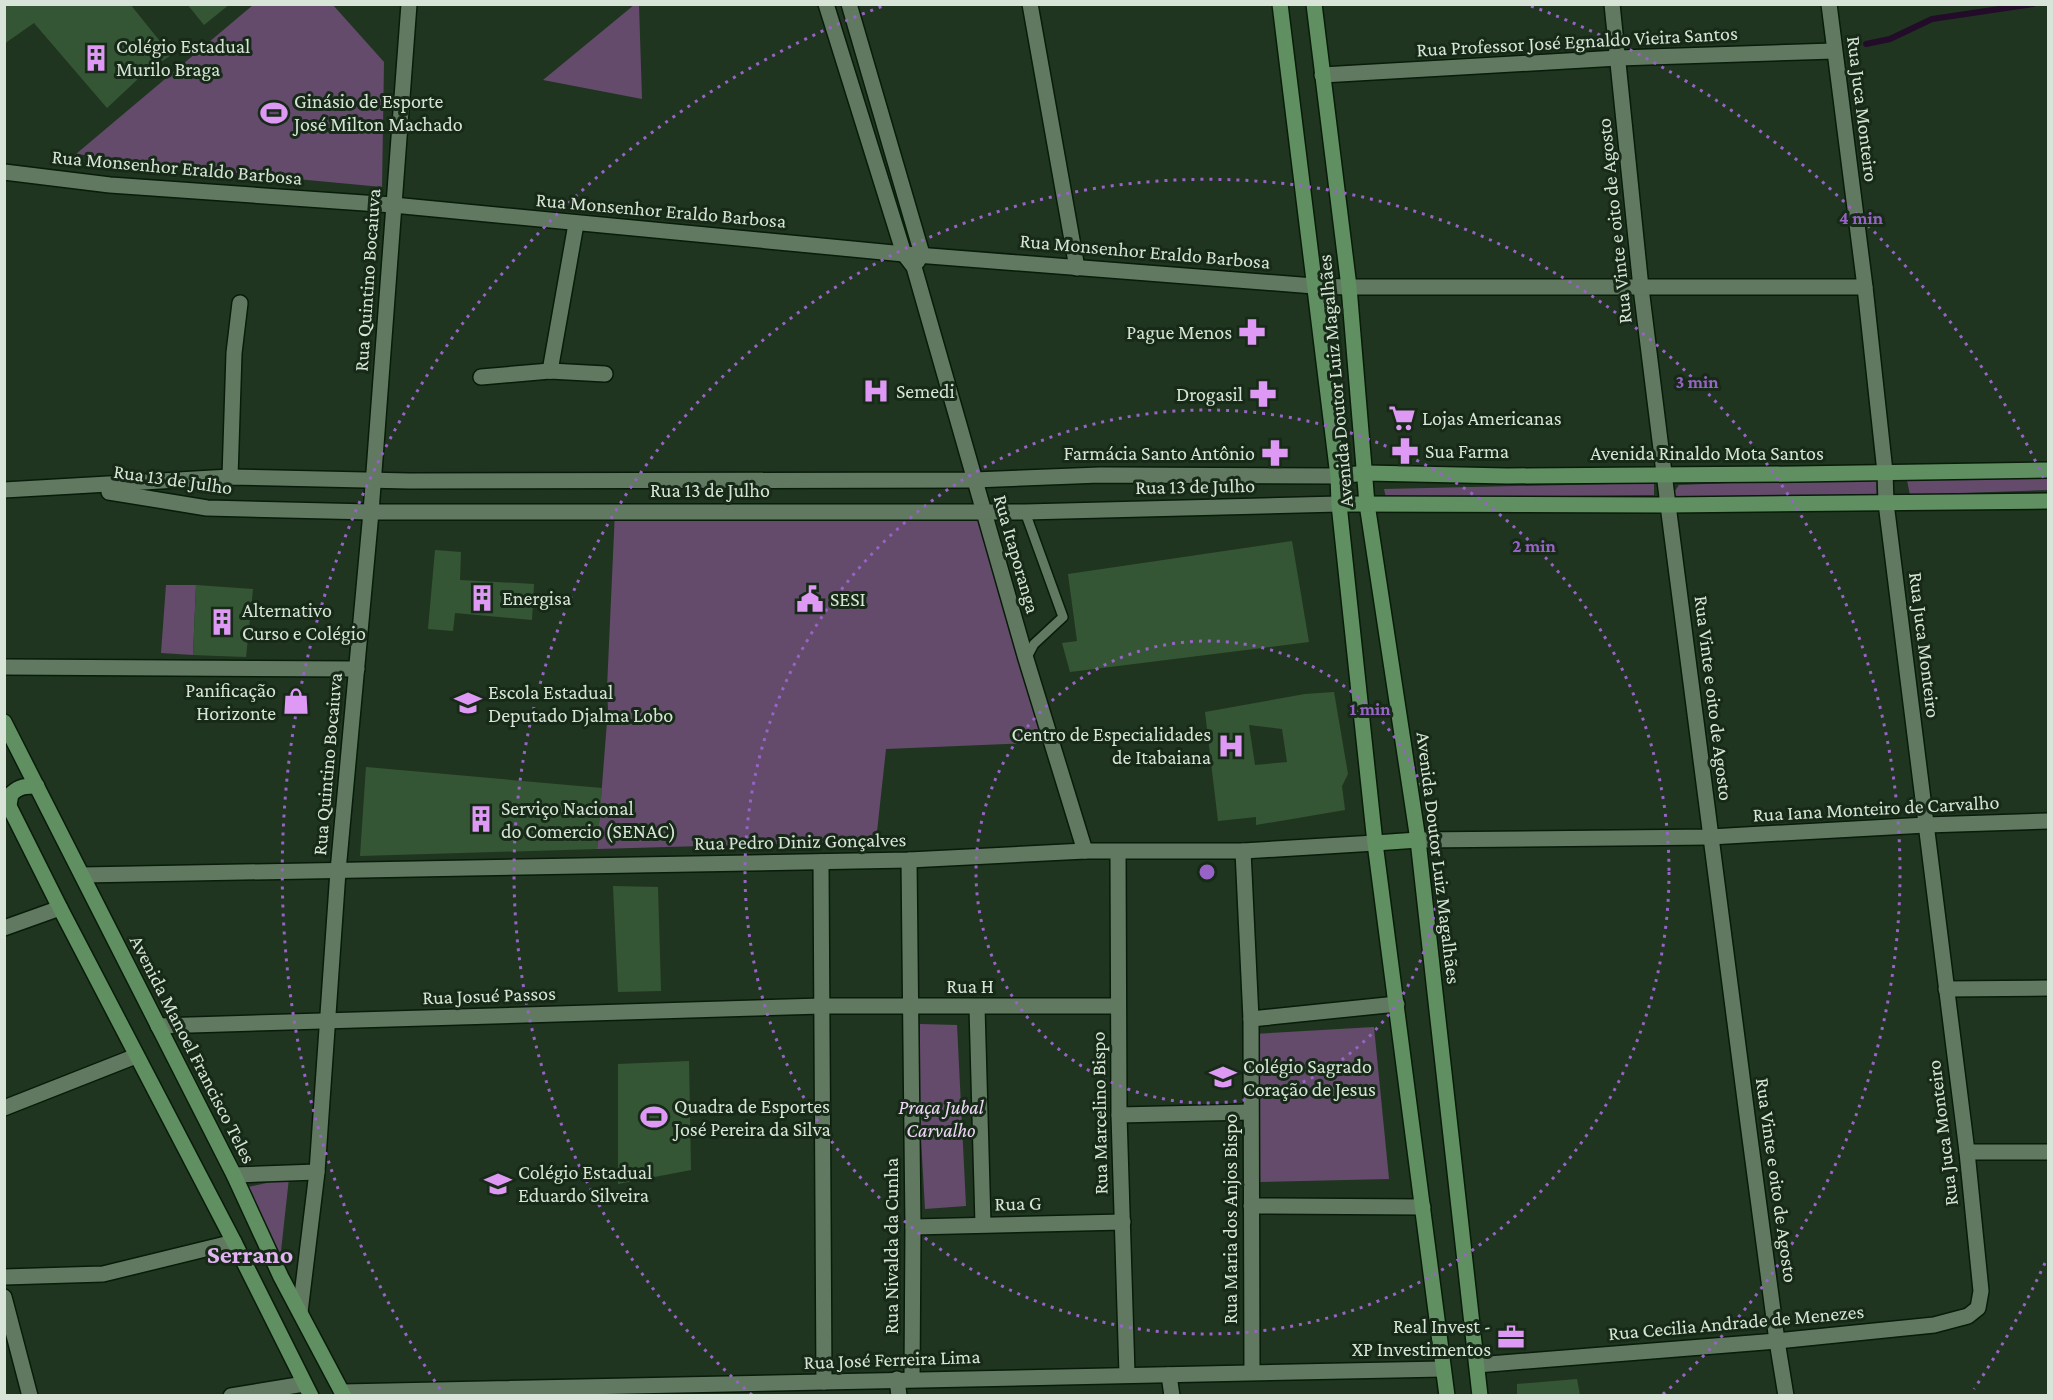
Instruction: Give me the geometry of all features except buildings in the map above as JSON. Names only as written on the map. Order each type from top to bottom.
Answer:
[{"type":"street","name":"Rua Quintino Bocaiuva","points":[[300,1312],[316,1172],[338,872],[374,479],[409,4]]},
{"type":"street","points":[[826,4],[904,254]]},
{"type":"street","name":"Rua Itaporanga","points":[[849,4],[974,480],[1085,851]]},
{"type":"street","points":[[1030,4],[1077,268]]},
{"type":"street","name":"Avenida Doutor Luiz Magalhães","points":[[1280,4],[1338,476],[1339,504],[1375,843],[1447,1395]]},
{"type":"street","name":"Avenida Doutor Luiz Magalhães","points":[[1314,4],[1349,288],[1367,504],[1418,840],[1480,1395]]},
{"type":"street","name":"Rua Vinte e oito de Agosto","points":[[1612,4],[1641,288],[1668,505],[1710,837],[1786,1395]]},
{"type":"street","name":"Rua Juca Monteiro","points":[[1828,4],[1865,287],[1885,472],[1886,503],[1967,1152],[1982,1291]]},
{"type":"street","name":"Rua Professor José Egnaldo Vieira Santos","points":[[1322,75],[1618,58],[1834,51]]},
{"type":"street","name":"Rua Monsenhor Eraldo Barbosa","points":[[4,172],[110,185],[393,205],[904,254],[918,260],[1077,268],[1314,286],[1349,288],[1865,287]]},
{"type":"street","points":[[550,371],[576,224]]},
{"type":"street","points":[[230,477],[234,353],[240,303]]},
{"type":"street","points":[[481,377],[550,371],[605,374]]},
{"type":"street","name":"Avenida Rinaldo Mota Santos","points":[[1338,476],[1366,473],[1507,476],[2049,470]]},
{"type":"street","name":"Rua 13 de Julho","points":[[4,490],[230,477],[974,480],[1100,475],[1338,476]]},
{"type":"street","name":"Rua 13 de Julho","points":[[82,487],[207,508],[371,512],[1025,512],[1339,504]]},
{"type":"street","points":[[1339,504],[1668,505],[2049,501]]},
{"type":"street","points":[[4,667],[357,669]]},
{"type":"street","name":"Avenida Manoel Francisco Teles","points":[[7,733],[37,786],[234,1175],[281,1277],[343,1394]]},
{"type":"street","points":[[37,786],[24,786],[17,789],[7,801],[308,1390],[231,1395]]},
{"type":"street","name":"Rua Iana Monteiro de Carvalho","points":[[1418,840],[1710,837],[1926,825],[2049,821]]},
{"type":"street","points":[[1375,843],[1418,840]]},
{"type":"street","name":"Rua Pedro Diniz Gonçalves","points":[[82,875],[909,860],[1085,851],[1243,851],[1375,843]]},
{"type":"street","name":"Rua Maria dos Anjos Bispo","points":[[1243,851],[1251,1019],[1252,1372]]},
{"type":"street","name":"Rua Marcelino Bispo","points":[[1118,852],[1119,1115],[1127,1374]]},
{"type":"street","name":"Rua Nivalda da Cunha","points":[[899,1395],[904,1379],[913,1227],[909,860]]},
{"type":"street","points":[[821,862],[824,1382]]},
{"type":"street","points":[[4,928],[60,908]]},
{"type":"street","points":[[1946,989],[2049,988]]},
{"type":"street","points":[[1251,1019],[1397,1004]]},
{"type":"street","name":"Rua H","points":[[822,1006],[1118,1006]]},
{"type":"street","name":"Rua Josué Passos","points":[[158,1026],[822,1006]]},
{"type":"street","points":[[976,1007],[983,1224]]},
{"type":"street","points":[[4,1108],[136,1056]]},
{"type":"street","points":[[1119,1115],[1250,1112]]},
{"type":"street","points":[[1967,1152],[2049,1152]]},
{"type":"street","points":[[234,1175],[316,1172]]},
{"type":"street","points":[[1251,1206],[1423,1207]]},
{"type":"street","name":"Rua G","points":[[913,1227],[1123,1222]]},
{"type":"street","points":[[4,1277],[103,1274],[234,1242]]},
{"type":"street","name":"Rua Cecilia Andrade de Menezes","points":[[1476,1365],[1777,1341],[1954,1321],[1968,1316],[1978,1308],[1982,1291]]},
{"type":"street","points":[[4,1297],[30,1395]]},
{"type":"street","name":"Rua José Ferreira Lima","points":[[343,1394],[904,1379],[1443,1369]]},
{"type":"street","points":[[1169,1375],[1172,1395]]},
{"type":"lane","points":[[1025,512],[1063,617],[1034,644],[1026,659]]},
{"type":"green space","points":[[253,5],[333,5],[384,62],[382,187],[253,175],[76,154]]},
{"type":"green space","points":[[634,5],[639,5],[642,99],[543,80]]},
{"type":"green space","points":[[1876,477],[1877,501],[1668,501],[1679,485]]},
{"type":"green space","points":[[2048,477],[2048,490],[1910,495],[1907,480]]},
{"type":"green space","points":[[1654,483],[1654,495],[1386,498],[1384,489]]},
{"type":"green space","name":"SESI","points":[[615,511],[984,511],[1052,744],[886,749],[876,841],[597,849],[608,709]]},
{"type":"green space","points":[[166,585],[196,585],[193,655],[161,653]]},
{"type":"green space","name":"Praça Jubal Carvalho","points":[[920,1024],[957,1025],[966,1206],[925,1209],[920,1122]]},
{"type":"green space","points":[[1374,1027],[1389,1179],[1259,1182],[1254,1034]]},
{"type":"green space","points":[[289,1178],[279,1269],[239,1189]]},
{"type":"waterway","points":[[1866,44],[1890,39],[1932,19],[2033,4]]},
{"type":"place","name":"Colégio Estadual Murilo Braga","points":[[96,58]]},
{"type":"place","name":"Ginásio de Esporte José Milton Machado","points":[[274,113]]},
{"type":"place","name":"Pague Menos","points":[[1252,332]]},
{"type":"place","name":"Semedi","points":[[876,391]]},
{"type":"place","name":"Drogasil","points":[[1263,394]]},
{"type":"place","name":"Lojas Americanas","points":[[1402,418]]},
{"type":"place","name":"Sua Farma","points":[[1405,451]]},
{"type":"place","name":"Farmácia Santo Antônio","points":[[1275,453]]},
{"type":"place","name":"Energisa","points":[[482,598]]},
{"type":"place","name":"SESI","points":[[810,599]]},
{"type":"place","name":"Alternativo Curso e Colégio","points":[[222,622]]},
{"type":"place","name":"Panificação Horizonte","points":[[296,701]]},
{"type":"place","name":"Escola Estadual Deputado Djalma Lobo","points":[[468,703]]},
{"type":"place","name":"Centro de Especialidades de Itabaiana","points":[[1231,746]]},
{"type":"place","name":"Serviço Nacional do Comercio (SENAC)","points":[[481,819]]},
{"type":"place","name":"Colégio Sagrado Coração de Jesus","points":[[1223,1077]]},
{"type":"place","name":"Quadra de Esportes José Pereira da Silva","points":[[654,1117]]},
{"type":"place","name":"Colégio Estadual Eduardo Silveira","points":[[498,1184]]},
{"type":"place","name":"Real Invest - XP Investimentos","points":[[1511,1337]]},
{"type":"district","name":"Serrano","points":[[250,1254]]}]
